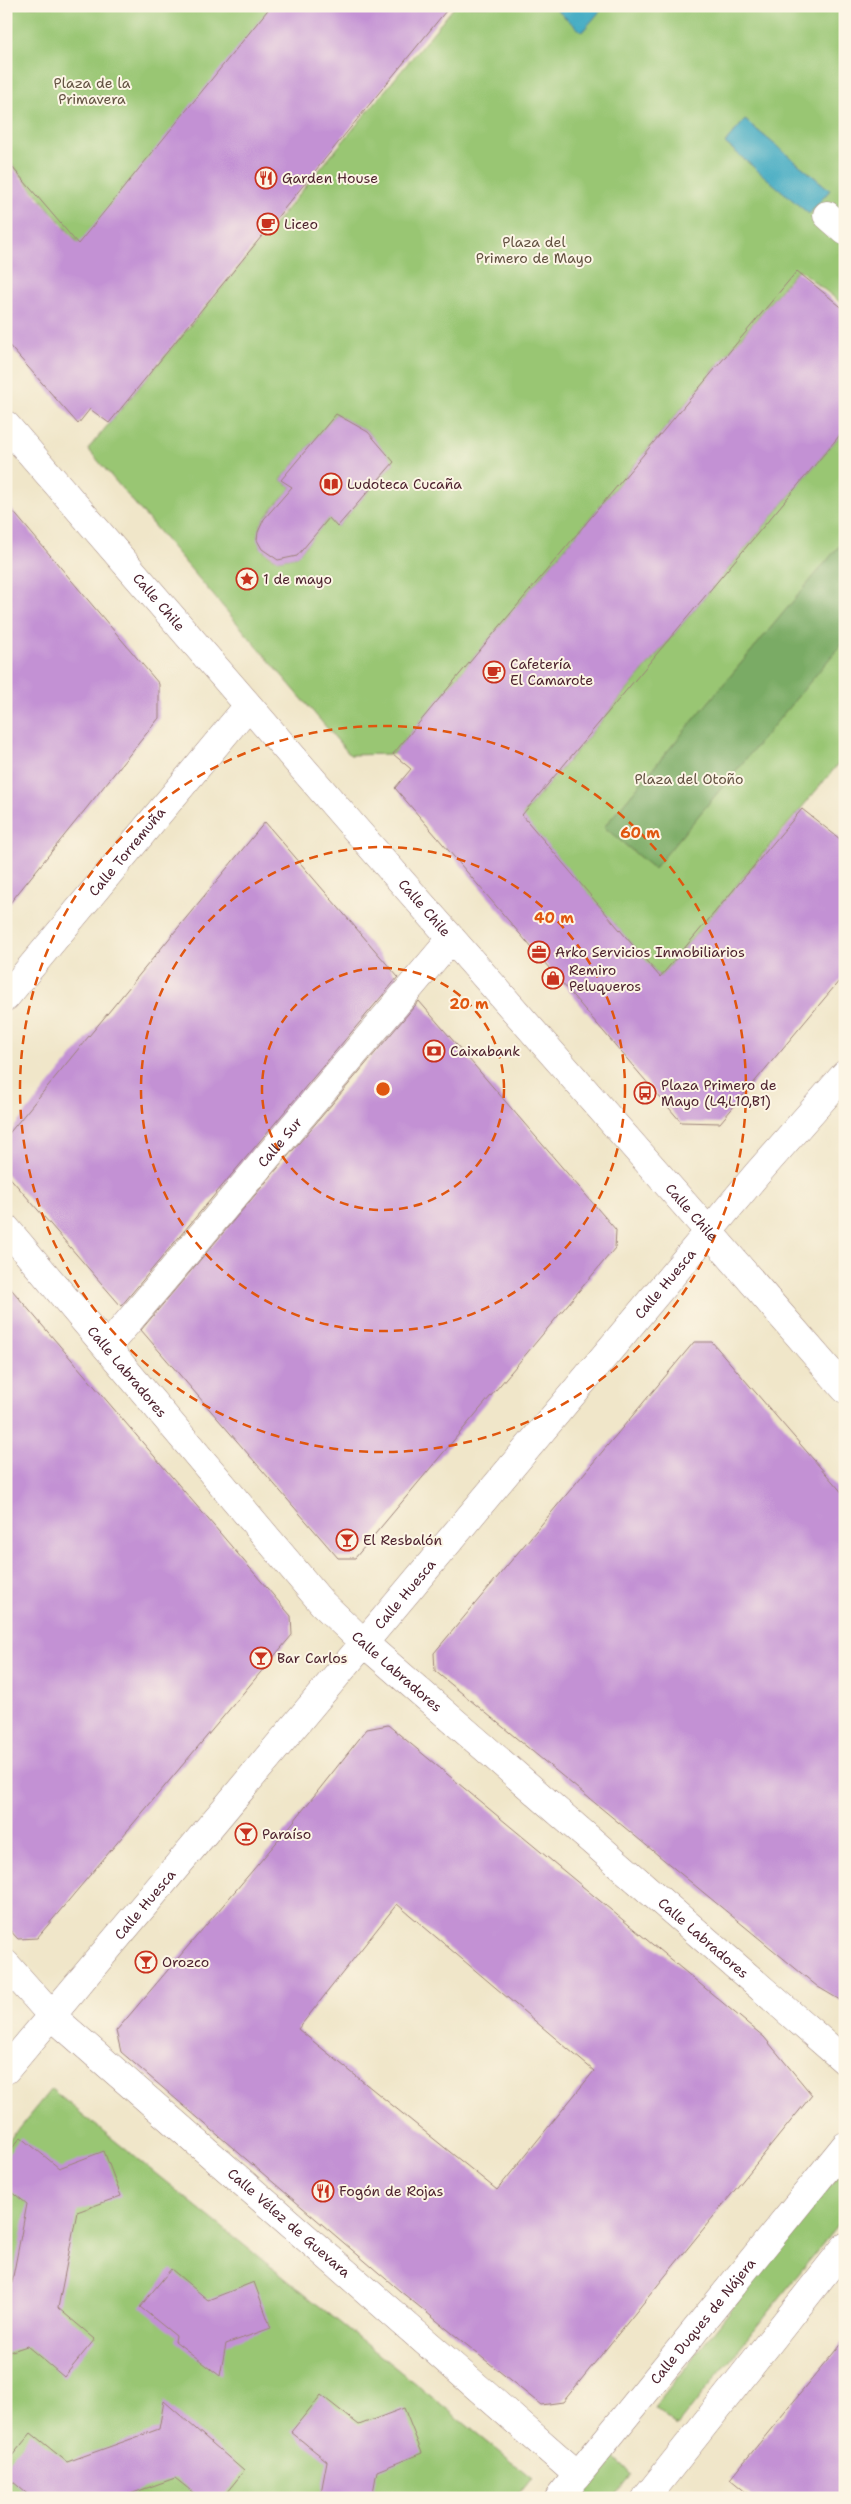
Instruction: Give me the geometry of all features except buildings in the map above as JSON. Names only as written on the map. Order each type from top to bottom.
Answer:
[{"type":"street","name":"Calle Chile","points":[[6,425],[248,706],[710,1232],[845,1389]]},
{"type":"street","name":"Calle Torremuña","points":[[6,997],[248,706]]},
{"type":"street","name":"Calle Sur","points":[[107,1347],[451,939]]},
{"type":"street","name":"Calle Huesca","points":[[6,2070],[845,1074]]},
{"type":"street","name":"Calle Labradores","points":[[6,1228],[322,1603],[364,1643],[845,2061]]},
{"type":"street","name":"Calle Vélez de Guevara","points":[[6,1964],[52,2016],[578,2475]]},
{"type":"street","name":"Calle Duques de Nájera","points":[[559,2498],[845,2146]]},
{"type":"street","points":[[646,2498],[845,2248]]},
{"type":"green space","name":"Plaza de la Primavera","points":[[6,6],[271,6],[95,263],[6,158]]},
{"type":"green space","name":"Plaza del Primero de Mayo","points":[[455,6],[845,6],[845,306],[798,269],[393,754],[350,755],[88,449]],"holes":[[[745,120],[830,190],[810,213],[725,143]],[[336,414],[368,432],[394,463],[337,527],[329,518],[297,556],[278,560],[265,552],[259,543],[258,534],[261,524],[292,487],[281,480]]]},
{"type":"green space","name":"Plaza del Otoño","points":[[845,429],[845,756],[660,977],[522,816]]},
{"type":"green space","points":[[845,539],[845,640],[654,869],[604,827]]},
{"type":"green space","points":[[51,2089],[532,2478],[516,2498],[6,2498],[6,2144]]},
{"type":"green space","points":[[845,2166],[845,2216],[677,2426],[654,2407]]},
{"type":"green space","points":[[612,2455],[631,2476],[613,2498],[577,2498]]},
{"type":"water","points":[[552,6],[599,6],[602,9],[582,32]]},
{"type":"water","points":[[745,120],[830,190],[809,214],[725,143]]},
{"type":"place","name":"Garden House","points":[[266,178]]},
{"type":"place","name":"Liceo","points":[[268,224]]},
{"type":"place","name":"Ludoteca Cucaña","points":[[331,484]]},
{"type":"place","name":"1 de mayo","points":[[247,579]]},
{"type":"place","name":"Cafetería El Camarote","points":[[494,672]]},
{"type":"place","name":"Arko Servicios Inmobiliarios","points":[[539,952]]},
{"type":"place","name":"Remiro Peluqueros","points":[[553,978]]},
{"type":"place","name":"Caixabank","points":[[434,1051]]},
{"type":"place","name":"Plaza Primero de Mayo (L4,L10,B1)","points":[[645,1093]]},
{"type":"place","name":"El Resbalón","points":[[347,1540]]},
{"type":"place","name":"Bar Carlos","points":[[261,1658]]},
{"type":"place","name":"Paraíso","points":[[246,1834]]},
{"type":"place","name":"Orozco","points":[[146,1962]]},
{"type":"place","name":"Fogón de Rojas","points":[[323,2191]]}]
